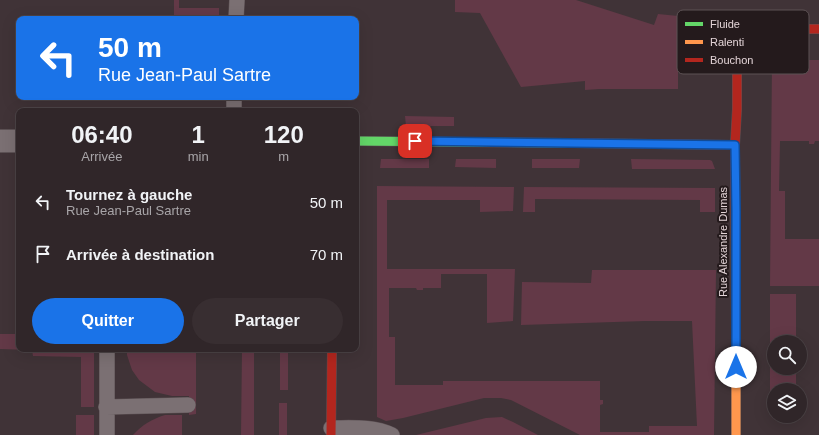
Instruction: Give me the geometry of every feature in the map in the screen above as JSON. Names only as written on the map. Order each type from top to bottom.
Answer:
[{"type":"street","name":"Rue Alexandre Dumas","points":[[736,435],[735,145],[737,74]]},
{"type":"street","points":[[0,141],[16,141]]},
{"type":"street","points":[[359,141],[735,145]]},
{"type":"street","points":[[331,432],[332,352]]},
{"type":"lane","points":[[236,16],[237,0]]},
{"type":"lane","points":[[107,352],[107,435]]},
{"type":"lane","points":[[106,407],[188,405]]},
{"type":"lane","points":[[331,432],[363,428],[376,429],[392,435]]},
{"type":"shaded area","points":[[174,0],[179,0],[179,8],[219,8],[219,16],[174,16]]},
{"type":"shaded area","points":[[455,0],[576,0],[654,25],[658,14],[677,16],[678,89],[585,90],[585,81],[521,87],[480,13],[455,12]]},
{"type":"shaded area","points":[[809,60],[819,60],[819,141],[815,141],[814,144],[809,144],[809,141],[780,141],[779,191],[785,191],[785,239],[819,239],[819,286],[770,286],[772,74],[809,74]]},
{"type":"shaded area","points":[[405,116],[454,117],[454,126],[406,126]]},
{"type":"shaded area","points":[[381,159],[429,159],[429,168],[380,168]]},
{"type":"shaded area","points":[[456,159],[496,159],[496,168],[455,167]]},
{"type":"shaded area","points":[[532,159],[580,159],[579,168],[532,168]]},
{"type":"shaded area","points":[[631,159],[710,160],[712,161],[715,169],[632,169]]},
{"type":"shaded area","points":[[377,186],[514,187],[513,211],[480,212],[480,200],[387,200],[387,269],[515,269],[513,321],[487,323],[487,274],[441,274],[441,288],[423,288],[423,290],[417,290],[416,288],[389,288],[389,337],[395,337],[395,385],[443,385],[443,381],[600,381],[600,400],[603,400],[603,404],[600,405],[600,432],[649,432],[649,426],[697,426],[692,321],[521,325],[522,282],[591,283],[592,270],[716,270],[714,435],[580,435],[511,400],[501,398],[484,398],[386,421],[377,417]]},
{"type":"shaded area","points":[[524,187],[715,188],[715,212],[700,212],[700,200],[535,199],[535,212],[523,212]]},
{"type":"shaded area","points":[[770,294],[796,294],[796,335],[770,335]]},
{"type":"shaded area","points":[[0,334],[16,334],[16,350],[0,349]]},
{"type":"shaded area","points":[[32,352],[94,352],[94,407],[81,407],[81,357],[33,356]]},
{"type":"shaded area","points":[[127,352],[196,352],[196,414],[189,415],[189,396],[172,396],[155,392],[139,380],[132,370]]},
{"type":"shaded area","points":[[242,352],[254,352],[254,435],[241,435]]},
{"type":"shaded area","points":[[280,352],[288,352],[288,390],[280,390]]},
{"type":"shaded area","points":[[770,375],[796,375],[796,383],[770,383]]},
{"type":"shaded area","points":[[279,403],[287,403],[287,435],[279,435]]},
{"type":"shaded area","points":[[76,415],[94,415],[94,435],[76,435]]},
{"type":"shaded area","points":[[165,415],[182,415],[182,435],[133,435],[140,428],[156,418]]},
{"type":"shaded area","points":[[502,417],[538,435],[416,435],[486,418]]},
{"type":"traffic: fast","points":[[359,141],[573,143]]},
{"type":"traffic: slow","points":[[736,349],[736,435]]},
{"type":"traffic: jam","points":[[809,29],[819,29]]},
{"type":"traffic: jam","points":[[573,143],[735,145],[737,74]]},
{"type":"traffic: jam","points":[[735,145],[736,349]]},
{"type":"traffic: jam","points":[[331,435],[332,352]]},
{"type":"route","points":[[415,141],[735,145],[736,367]]}]
